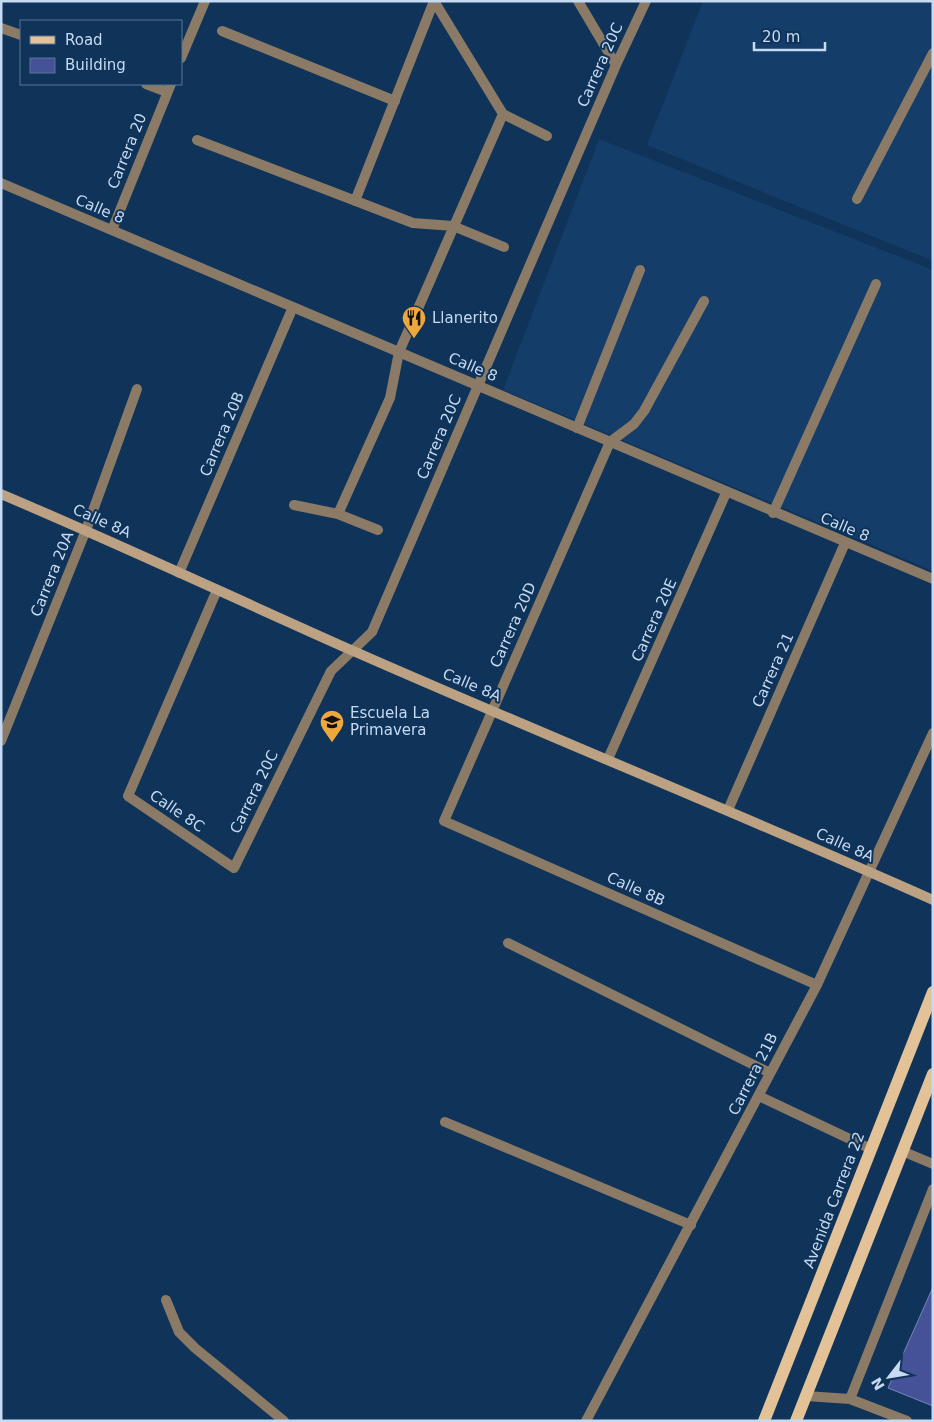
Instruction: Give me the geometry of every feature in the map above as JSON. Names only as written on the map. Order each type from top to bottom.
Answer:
[{"type":"main road","name":"Avenida Carrera 22","points":[[764,1421],[933,992]]},
{"type":"main road","points":[[796,1421],[933,1074]]},
{"type":"street","points":[[182,56],[205,1]]},
{"type":"street","points":[[355,201],[434,1]]},
{"type":"street","points":[[434,1],[503,114],[547,136]]},
{"type":"street","points":[[578,1],[616,64]]},
{"type":"street","name":"Carrera 20C","points":[[234,868],[331,671],[372,632],[616,64],[646,1]]},
{"type":"street","points":[[1,28],[20,35]]},
{"type":"street","points":[[222,31],[395,101]]},
{"type":"street","points":[[857,199],[933,53]]},
{"type":"street","points":[[152,85],[169,88]]},
{"type":"street","name":"Carrera 20","points":[[112,230],[169,88]]},
{"type":"street","points":[[338,514],[390,398],[398,352],[503,114]]},
{"type":"street","points":[[197,140],[413,223],[453,226],[504,247]]},
{"type":"street","name":"Calle 8","points":[[1,183],[773,513],[933,579]]},
{"type":"street","points":[[577,428],[640,270]]},
{"type":"street","points":[[773,513],[876,284]]},
{"type":"street","points":[[610,442],[634,424],[644,411],[704,301]]},
{"type":"street","name":"Carrera 20B","points":[[180,573],[293,307]]},
{"type":"street","name":"Carrera 20A","points":[[1,741],[86,530],[137,389]]},
{"type":"street","name":"Carrera 20D","points":[[444,821],[610,442]]},
{"type":"street","name":"Carrera 20E","points":[[608,759],[726,493]]},
{"type":"street","name":"Calle 8A","points":[[1,494],[86,530],[352,650],[728,810],[933,900]]},
{"type":"street","points":[[294,505],[338,514],[378,530]]},
{"type":"street","name":"Carrera 21","points":[[728,810],[845,543]]},
{"type":"street","name":"Calle 8C","points":[[217,590],[128,796],[234,868]]},
{"type":"street","name":"Carrera 21B","points":[[586,1421],[817,984],[933,733]]},
{"type":"street","name":"Calle 8B","points":[[444,821],[817,984]]},
{"type":"street","points":[[508,943],[770,1073]]},
{"type":"street","points":[[759,1096],[871,1150]]},
{"type":"street","points":[[445,1122],[691,1225]]},
{"type":"street","points":[[902,1151],[933,1164]]},
{"type":"street","points":[[850,1399],[933,1189]]},
{"type":"street","points":[[166,1300],[179,1332],[195,1348],[284,1421]]},
{"type":"street","points":[[806,1396],[850,1399],[907,1421]]},
{"type":"shaded area","points":[[703,1],[933,1],[933,261],[647,145]]},
{"type":"shaded area","points":[[599,139],[933,270],[933,571],[503,390]]},
{"type":"building","points":[[933,1287],[933,1406],[888,1388]]},
{"type":"place","name":"Llanerito","points":[[414,339]]},
{"type":"place","name":"Escuela La Primavera","points":[[332,743]]}]
